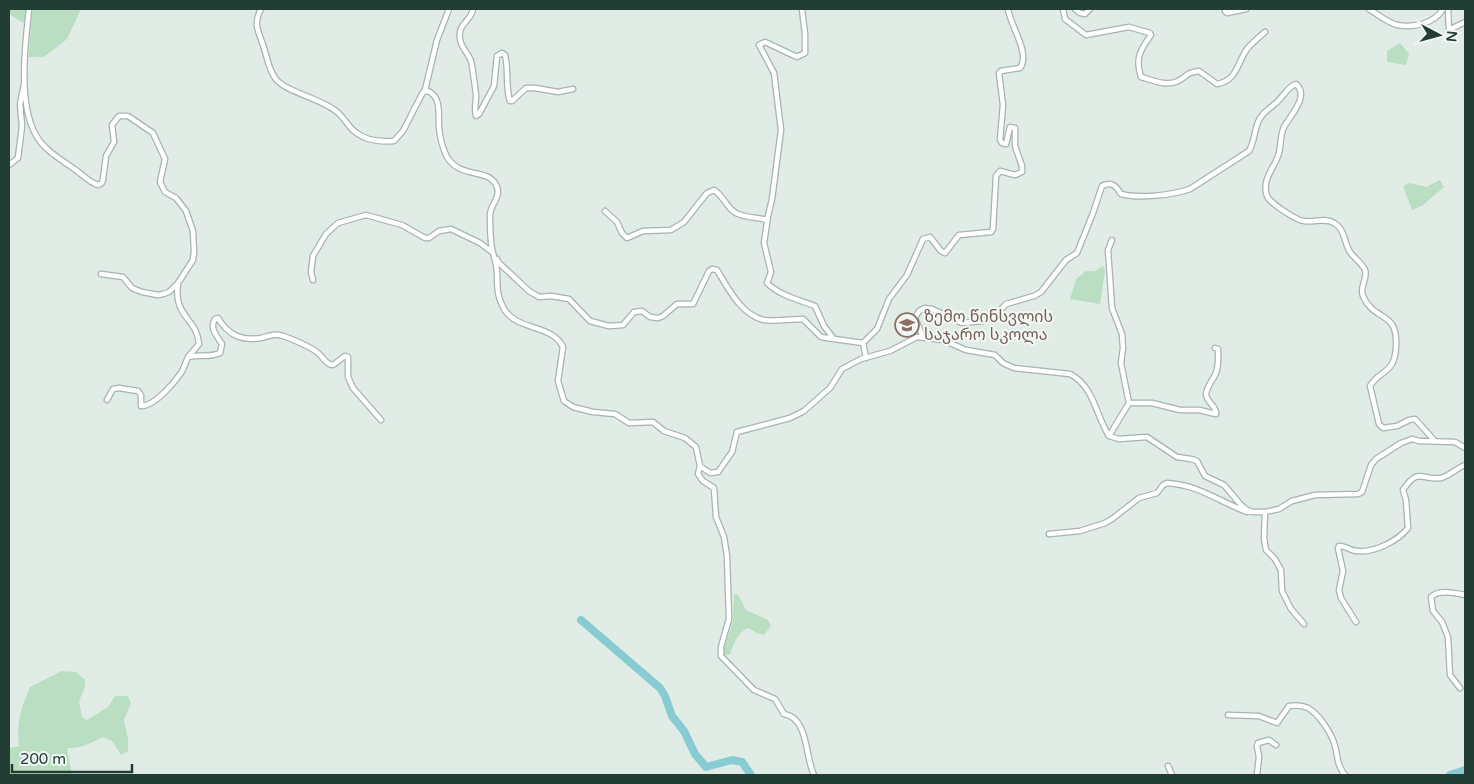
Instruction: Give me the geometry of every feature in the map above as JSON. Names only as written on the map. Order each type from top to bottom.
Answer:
[{"type":"street","points":[[29,9],[25,102],[30,124],[44,146],[91,183],[98,185],[102,183],[106,156],[114,142],[112,125],[119,116],[128,116],[153,133],[165,159],[160,182],[165,192],[176,198],[186,211],[193,230],[194,260],[178,284],[169,292],[158,295],[142,292],[132,288],[124,277],[102,274]]},
{"type":"street","points":[[261,9],[256,18],[257,30],[276,80],[282,85],[336,110],[354,131],[366,138],[374,141],[394,142],[403,131],[425,90],[436,40],[449,9]]},
{"type":"street","points":[[473,9],[470,18],[461,28],[460,43],[471,61],[476,89],[474,108],[476,116],[479,114],[494,86],[496,56],[499,54],[505,55],[507,62],[510,100],[512,101],[526,88],[558,92],[573,89]]},
{"type":"street","points":[[802,9],[805,53],[798,57],[765,42],[759,45],[774,73],[781,130],[764,243],[772,272],[767,283],[771,287],[815,306],[824,326],[834,339]]},
{"type":"street","points":[[863,343],[877,329],[889,299],[907,275],[923,239],[930,237],[944,253],[959,235],[992,232],[996,176],[1000,171],[1015,175],[1022,172],[1022,166],[1016,149],[1015,128],[1010,127],[1006,144],[1000,140],[1003,105],[999,73],[1001,70],[1020,68],[1023,59],[1023,52],[1008,9]]},
{"type":"street","points":[[1063,9],[1065,19],[1089,35],[1129,27],[1150,33],[1151,35],[1142,47],[1137,66],[1141,77],[1162,82],[1177,82],[1188,72],[1199,71],[1217,84],[1226,83],[1235,74],[1249,47],[1265,32]]},
{"type":"street","points":[[1075,9],[1085,14],[1090,9]]},
{"type":"street","points":[[1226,9],[1227,14],[1246,9]]},
{"type":"street","points":[[1369,9],[1396,25],[1421,25],[1436,19],[1443,9]]},
{"type":"street","points":[[1448,9],[1449,30],[1465,22]]},
{"type":"street","points":[[9,165],[18,158],[22,126],[20,104],[25,81]]},
{"type":"street","points":[[923,337],[915,318],[919,310],[925,308],[932,309],[962,323],[983,321],[994,316],[1006,304],[1034,296],[1041,292],[1066,260],[1077,253],[1094,213],[1102,186],[1112,184],[1116,186],[1121,194],[1135,197],[1179,192],[1190,189],[1249,151],[1253,144],[1258,121],[1266,110],[1275,104],[1291,86],[1296,84],[1301,93],[1298,104],[1283,129],[1279,154],[1267,176],[1265,186],[1267,197],[1273,204],[1303,222],[1324,220],[1334,222],[1340,229],[1350,252],[1365,270],[1366,278],[1362,292],[1365,300],[1375,312],[1385,317],[1395,327],[1395,359],[1389,368],[1370,386],[1380,426],[1389,428],[1414,419],[1435,441]]},
{"type":"street","points":[[425,90],[434,93],[437,99],[440,136],[448,159],[463,171],[486,175],[494,180],[498,194],[491,207],[490,215],[492,252],[496,264],[498,293],[502,305],[509,316],[545,331],[563,347],[558,382],[564,401],[573,407],[615,414],[629,422],[653,422],[664,431],[685,438],[696,447],[700,466],[698,474],[703,481],[714,488],[716,517],[724,537],[727,556],[729,619],[721,647],[721,656],[754,690],[775,699],[784,714],[791,715],[798,722],[808,747],[814,775]]},
{"type":"street","points":[[605,211],[617,222],[622,234],[627,238],[643,231],[671,230],[684,222],[707,193],[714,190],[722,195],[734,213],[767,220]]},
{"type":"street","points":[[313,280],[311,272],[313,256],[326,234],[338,223],[366,215],[402,225],[424,238],[429,238],[439,231],[451,229],[480,243],[492,252],[500,264],[529,291],[539,297],[551,296],[569,299],[590,321],[599,325],[623,325],[634,312],[642,311],[658,318],[664,316],[677,304],[693,304],[709,271],[712,269],[717,270],[734,297],[752,316],[765,320],[803,319],[821,337],[863,343]]},
{"type":"street","points":[[1109,436],[1128,403],[1121,363],[1122,334],[1112,308],[1108,250],[1112,240]]},
{"type":"street","points":[[107,400],[113,389],[127,388],[138,391],[141,406],[145,406],[156,400],[182,372],[199,341],[177,302],[178,284]]},
{"type":"street","points":[[188,358],[198,355],[214,356],[220,353],[222,344],[212,325],[215,319],[218,318],[228,332],[235,336],[260,338],[273,334],[282,335],[318,352],[329,364],[336,363],[345,356],[348,357],[348,377],[353,388],[381,420]]},
{"type":"street","points":[[700,466],[710,473],[718,472],[732,452],[737,432],[779,422],[804,411],[830,388],[842,369],[861,359],[890,351],[917,337],[923,337],[943,340],[966,350],[995,355],[1003,363],[1014,368],[1070,374],[1076,377],[1092,398],[1109,436],[1119,438],[1147,437],[1168,449],[1177,457],[1197,462],[1205,476],[1224,485],[1241,505],[1253,512]]},
{"type":"street","points":[[863,343],[866,358]]},
{"type":"street","points":[[1128,403],[1152,403],[1180,410],[1199,410],[1216,414],[1216,409],[1206,394],[1209,384],[1216,374],[1218,364],[1218,349],[1215,348]]},
{"type":"street","points":[[1049,534],[1080,531],[1105,523],[1139,498],[1157,493],[1162,485],[1167,483],[1197,488],[1229,505],[1250,513],[1265,512],[1279,509],[1292,501],[1314,495],[1358,494],[1362,492],[1371,465],[1376,459],[1401,443],[1412,439],[1455,442],[1465,448]]},
{"type":"street","points":[[1356,622],[1338,590],[1343,571],[1339,546],[1363,551],[1384,545],[1401,537],[1408,528],[1406,500],[1403,490],[1406,485],[1414,477],[1424,475],[1438,478],[1443,477],[1465,465]]},
{"type":"street","points":[[1265,512],[1264,538],[1266,550],[1275,559],[1281,570],[1282,591],[1291,609],[1304,624]]},
{"type":"street","points":[[1460,688],[1450,675],[1448,637],[1442,622],[1433,612],[1431,597],[1442,592],[1465,595]]},
{"type":"street","points":[[1228,715],[1259,716],[1277,723],[1289,706],[1298,705],[1309,708],[1332,735],[1337,760],[1345,775]]},
{"type":"street","points":[[1257,775],[1258,743],[1268,740],[1276,745]]},
{"type":"street","points":[[1168,766],[1172,775]]},
{"type":"green space","points":[[9,9],[28,9],[25,24],[9,14]]},
{"type":"green space","points":[[32,9],[81,9],[67,39],[44,57],[29,57]]},
{"type":"green space","points":[[1400,43],[1409,54],[1406,65],[1387,62],[1387,51]]},
{"type":"green space","points":[[1440,180],[1444,187],[1423,205],[1412,210],[1403,186],[1410,183],[1426,187]]},
{"type":"green space","points":[[1103,266],[1105,271],[1100,304],[1070,299],[1076,279],[1086,271],[1095,271]]},
{"type":"green space","points":[[734,594],[738,595],[746,610],[768,620],[771,626],[764,635],[749,628],[745,630],[736,639],[730,655],[725,655],[723,652],[733,621]]},
{"type":"green space","points":[[62,671],[76,672],[85,680],[85,687],[79,701],[82,717],[87,720],[108,707],[115,696],[128,696],[131,703],[124,720],[128,739],[128,751],[121,755],[112,741],[103,737],[81,747],[67,748],[72,775],[9,775],[9,748],[19,746],[18,729],[20,715],[30,687]]},
{"type":"waterway","points":[[581,620],[660,688],[672,716],[684,731],[695,754],[706,767],[732,760],[742,762],[751,775]]},
{"type":"waterway","points":[[1450,775],[1465,770]]},
{"type":"place","name":"ზემო წინსვლის საჯარო სკოლა","points":[[907,325]]}]
